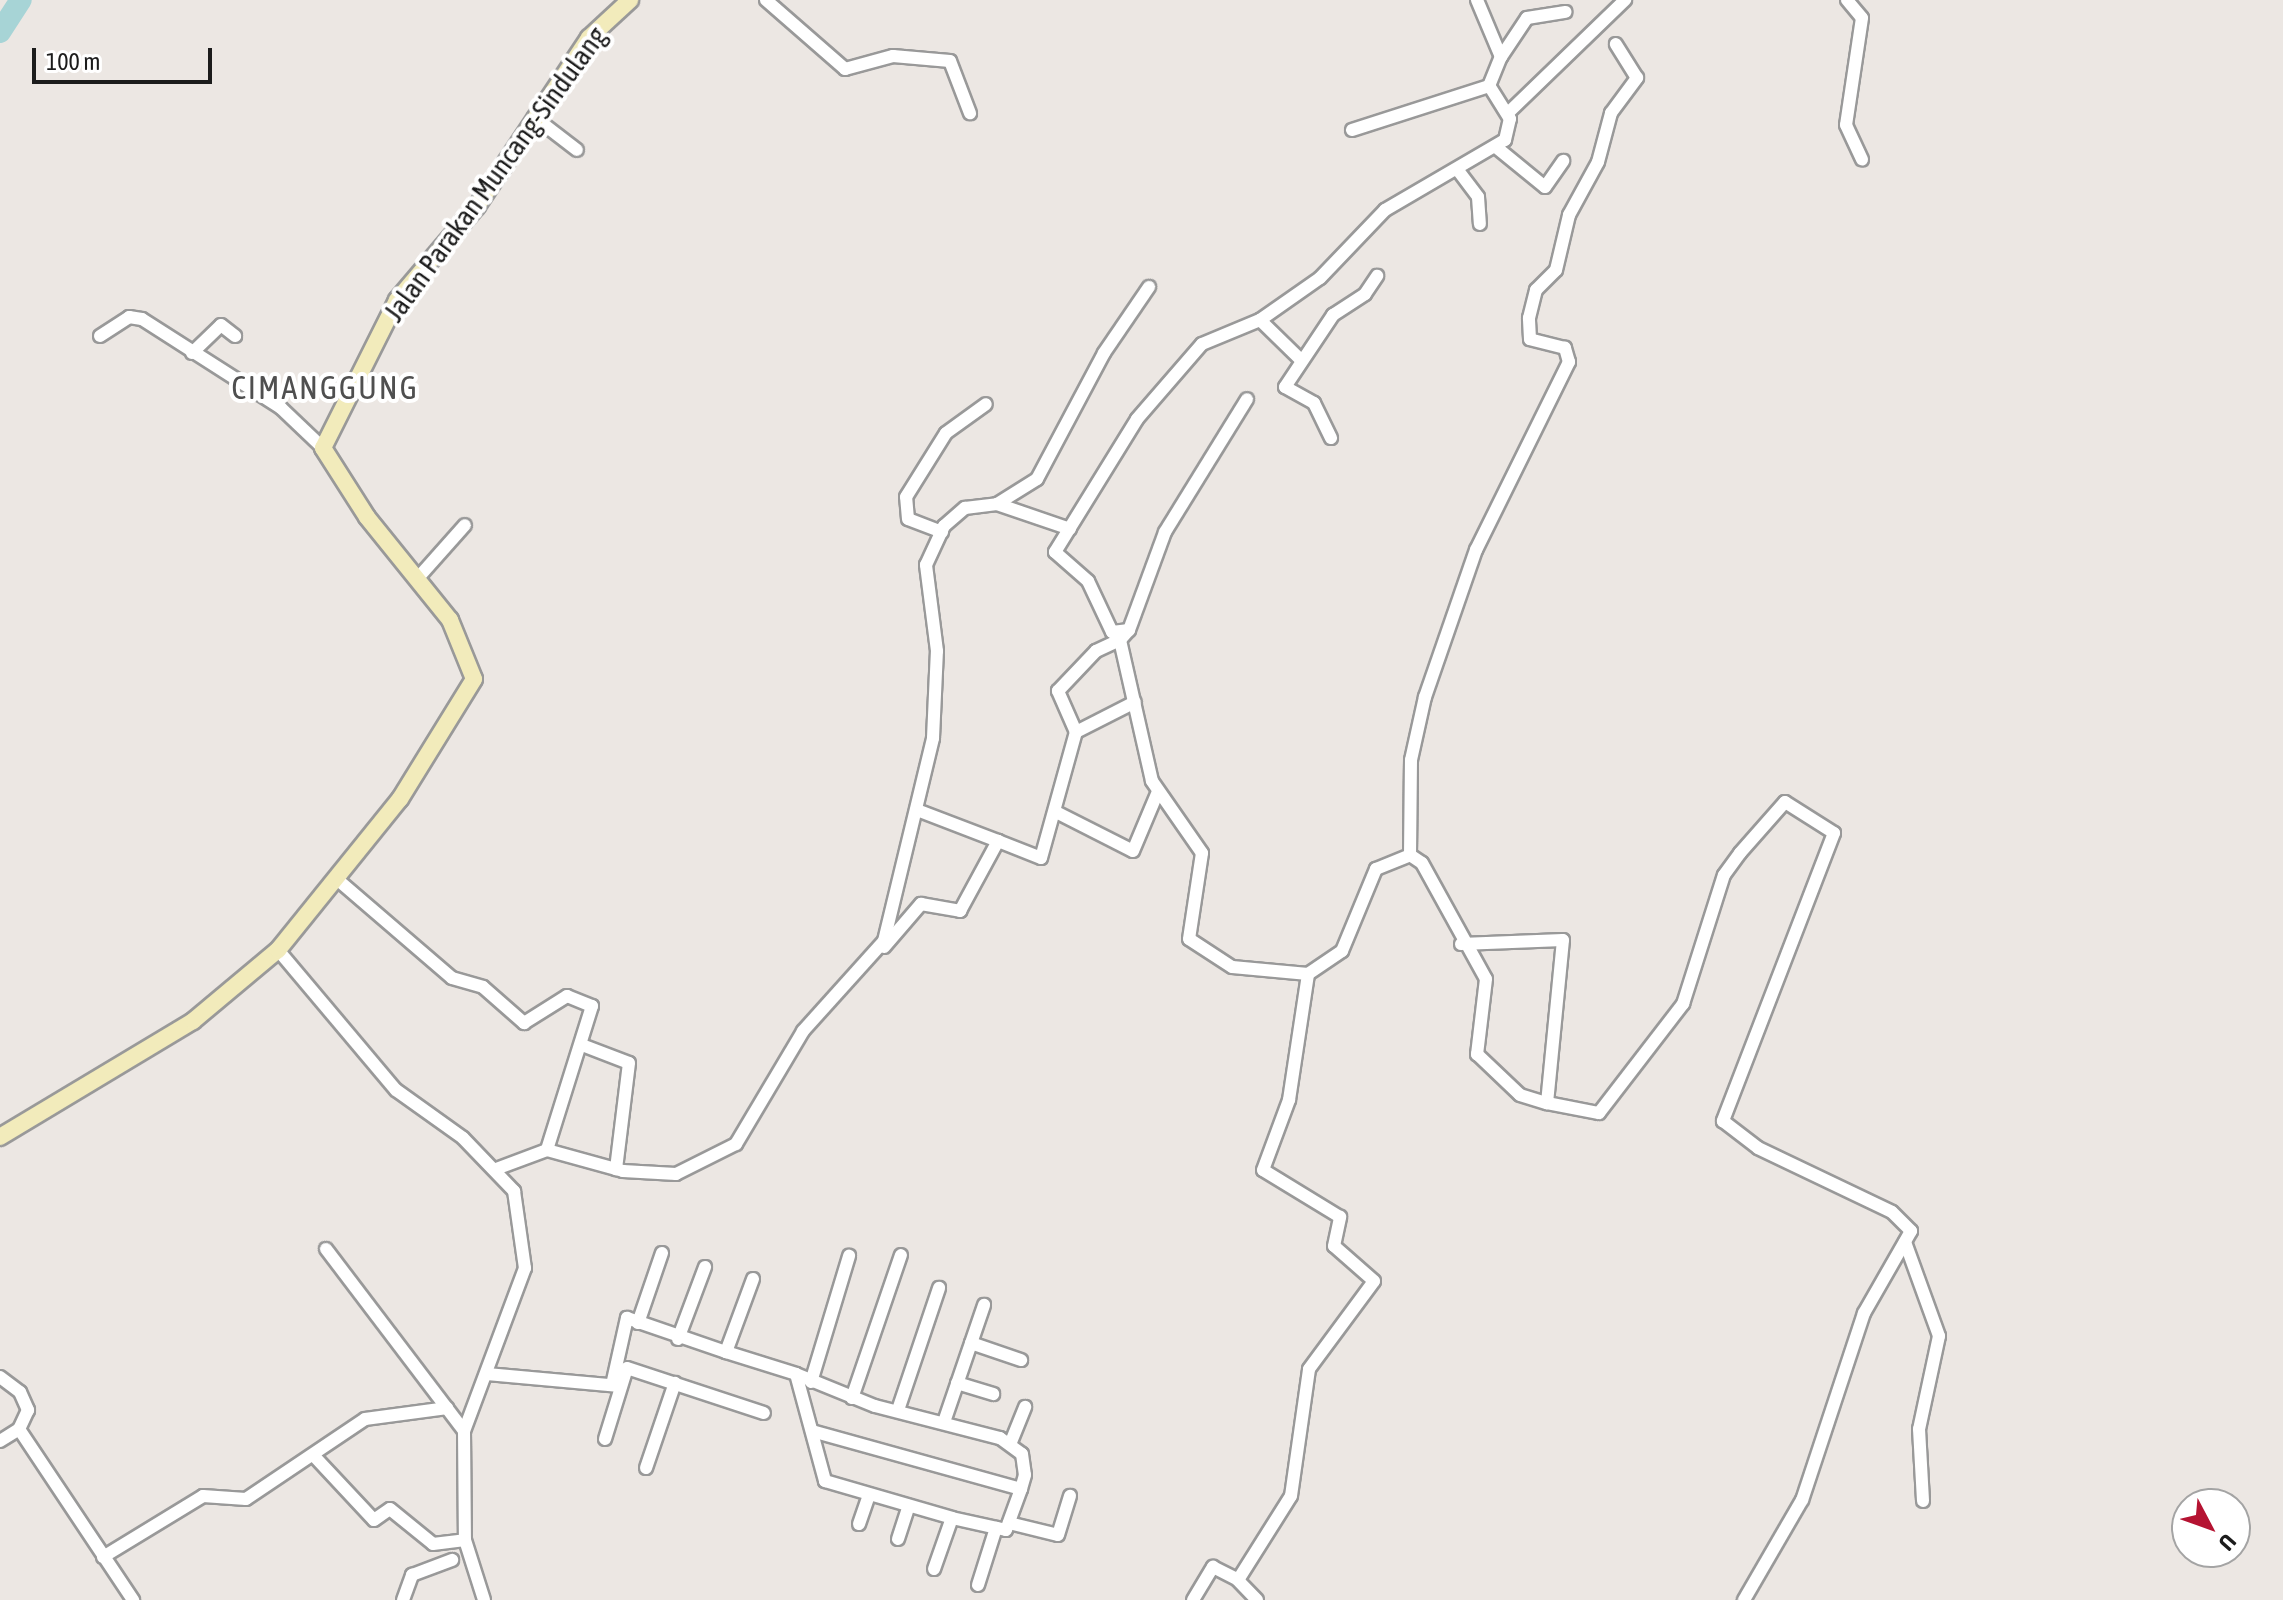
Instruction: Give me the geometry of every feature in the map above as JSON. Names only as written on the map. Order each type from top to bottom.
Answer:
[{"type":"street","name":"Jalan Parakan Muncang-Sindulang","points":[[323,448],[393,307],[477,206],[589,38],[630,0]]},
{"type":"street","points":[[766,0],[845,69],[893,56],[950,61],[970,113]]},
{"type":"street","points":[[1477,0],[1501,57]]},
{"type":"street","points":[[1508,113],[1625,0]]},
{"type":"street","points":[[1847,0],[1862,18],[1846,125],[1862,159]]},
{"type":"street","points":[[1352,130],[1489,86],[1501,57],[1527,18],[1566,12]]},
{"type":"street","points":[[1410,855],[1411,760],[1429,684],[1481,539],[1569,362],[1565,348],[1530,339],[1529,318],[1536,290],[1556,270],[1569,215],[1598,162],[1611,113],[1637,78],[1616,44]]},
{"type":"street","points":[[1124,635],[1112,632],[1088,581],[1055,552],[1174,371],[1202,344],[1260,320],[1320,278],[1385,210],[1496,147],[1509,134],[1508,113],[1489,86]]},
{"type":"street","points":[[534,117],[577,150]]},
{"type":"street","points":[[1496,147],[1545,187],[1563,161]]},
{"type":"street","points":[[1457,169],[1478,197],[1480,224]]},
{"type":"street","points":[[1331,438],[1314,403],[1285,391],[1299,358],[1377,276]]},
{"type":"street","points":[[877,954],[917,810],[937,685],[926,565],[955,512],[997,504],[1037,479],[1149,287]]},
{"type":"street","points":[[0,1137],[193,1021],[278,950],[338,880],[400,799],[474,679],[450,620],[323,448],[281,408],[135,316],[100,336]]},
{"type":"street","points":[[1260,320],[1299,358]]},
{"type":"street","points":[[192,353],[221,325],[235,336]]},
{"type":"street","points":[[1247,399],[1165,532],[1124,635],[1135,702],[1157,794],[1202,853],[1186,926],[1192,943],[1232,967],[1308,974],[1342,951],[1376,869],[1410,855]]},
{"type":"street","points":[[942,532],[908,519],[906,497],[946,433],[986,404]]},
{"type":"street","points":[[997,504],[1070,529]]},
{"type":"street","points":[[417,579],[465,525]]},
{"type":"street","points":[[917,810],[1041,858],[1076,732],[1058,691],[1096,651],[1124,635]]},
{"type":"street","points":[[1076,732],[1135,702]]},
{"type":"street","points":[[1056,812],[1133,851],[1157,794]]},
{"type":"street","points":[[1410,855],[1422,863],[1461,944],[1488,986],[1477,1054],[1520,1095],[1547,1103],[1604,1109],[1685,998],[1724,875],[1782,805],[1792,803],[1835,839],[1723,1121],[1758,1148],[1905,1220],[1905,1242],[1939,1336],[1919,1429],[1923,1501]]},
{"type":"street","points":[[496,1169],[547,1150],[616,1169],[676,1174],[736,1144],[803,1031],[921,904],[960,911],[998,841]]},
{"type":"street","points":[[338,880],[452,978],[483,987],[524,1023],[567,996],[589,1003],[594,1013],[547,1150]]},
{"type":"street","points":[[1461,944],[1564,941],[1547,1103]]},
{"type":"street","points":[[278,950],[396,1090],[496,1169],[514,1191],[526,1247],[487,1374],[464,1431],[465,1540],[484,1600]]},
{"type":"street","points":[[1238,1580],[1291,1496],[1309,1369],[1374,1285],[1334,1246],[1340,1217],[1263,1170],[1289,1100],[1308,974]]},
{"type":"street","points":[[582,1045],[629,1063],[616,1169]]},
{"type":"street","points":[[1744,1600],[1802,1500],[1864,1313],[1905,1242]]},
{"type":"street","points":[[326,1249],[464,1431]]},
{"type":"street","points":[[638,1323],[662,1253]]},
{"type":"street","points":[[852,1398],[901,1255]]},
{"type":"street","points":[[811,1382],[849,1256]]},
{"type":"street","points":[[678,1339],[705,1267]]},
{"type":"street","points":[[726,1352],[753,1279]]},
{"type":"street","points":[[898,1410],[939,1288]]},
{"type":"street","points":[[944,1422],[984,1305]]},
{"type":"street","points":[[605,1439],[627,1318],[678,1339],[796,1374],[852,1398],[1011,1442],[1026,1465],[1009,1523]]},
{"type":"street","points":[[971,1343],[1021,1360]]},
{"type":"street","points":[[617,1386],[627,1368],[764,1413]]},
{"type":"street","points":[[487,1374],[617,1386]]},
{"type":"street","points":[[796,1374],[825,1481],[952,1518],[996,1528],[1009,1523],[1058,1535],[1070,1496]]},
{"type":"street","points":[[0,1377],[20,1392],[28,1410],[19,1429],[0,1441]]},
{"type":"street","points":[[646,1468],[675,1383]]},
{"type":"street","points":[[957,1383],[993,1394]]},
{"type":"street","points":[[1011,1442],[1025,1407]]},
{"type":"street","points":[[103,1557],[203,1496],[236,1504],[315,1457],[365,1419],[447,1408]]},
{"type":"street","points":[[19,1429],[133,1600]]},
{"type":"street","points":[[812,1431],[1021,1489]]},
{"type":"street","points":[[315,1457],[374,1520],[390,1509],[433,1544],[465,1540]]},
{"type":"street","points":[[859,1524],[869,1495]]},
{"type":"street","points":[[898,1539],[909,1506]]},
{"type":"street","points":[[934,1569],[952,1518]]},
{"type":"street","points":[[978,1585],[996,1528]]},
{"type":"street","points":[[405,1599],[412,1575],[452,1560]]},
{"type":"street","points":[[1193,1600],[1213,1567],[1238,1580],[1257,1600]]},
{"type":"waterway","points":[[0,32],[21,0]]},
{"type":"district","name":"CIMANGGUNG","points":[[325,388]]}]
